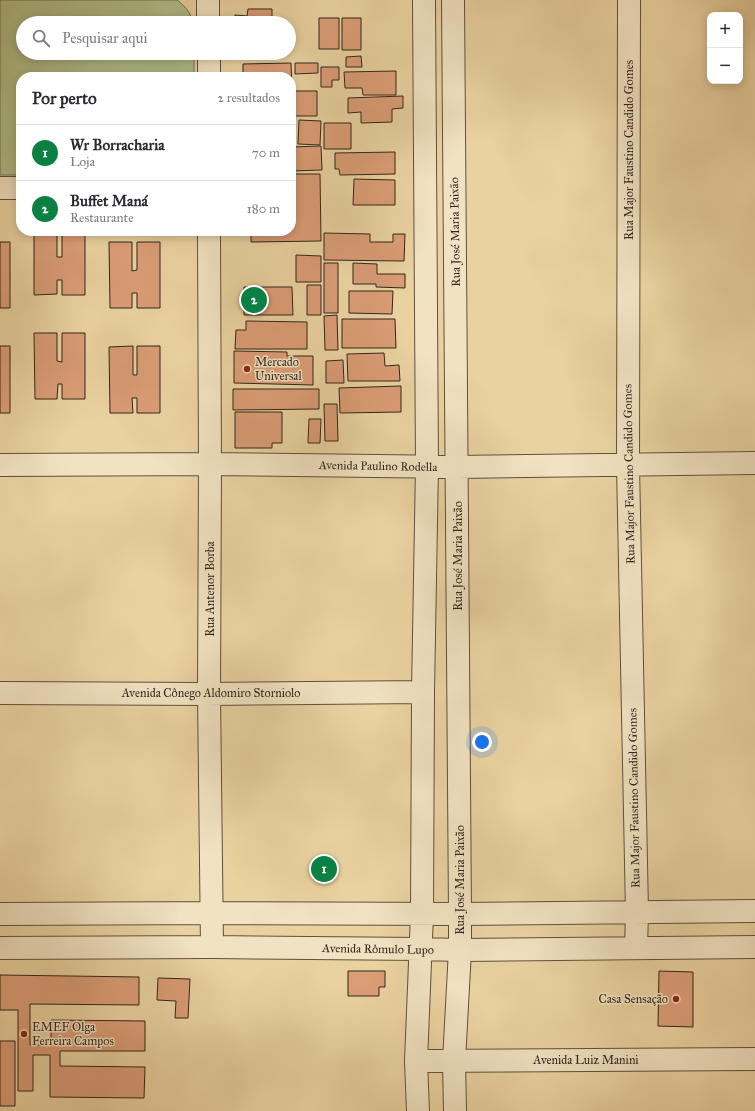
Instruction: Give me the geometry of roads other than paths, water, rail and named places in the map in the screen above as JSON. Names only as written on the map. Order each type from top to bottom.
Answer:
[{"type":"street","points":[[208,0],[208,16]]},
{"type":"street","points":[[418,1111],[416,1061],[422,914],[423,692],[427,466],[424,0]]},
{"type":"street","name":"Rua José Maria Paixão","points":[[453,0],[460,914],[460,950],[454,1061],[455,1111]]},
{"type":"street","name":"Rua Major Faustino Candido Gomes","points":[[629,0],[628,465],[637,912],[636,948]]},
{"type":"street","points":[[209,60],[209,72]]},
{"type":"street","points":[[0,188],[16,188]]},
{"type":"street","name":"Rua Antenor Borba","points":[[209,236],[209,694],[212,947]]},
{"type":"street","name":"Avenida Paulino Rodella","points":[[0,465],[210,464],[457,467],[755,463]]},
{"type":"street","name":"Avenida Cônego Aldomiro Storniolo","points":[[0,693],[209,694],[423,692]]},
{"type":"street","points":[[0,914],[460,914],[755,911]]},
{"type":"street","name":"Avenida Rômulo Lupo","points":[[0,948],[212,947],[460,950],[755,947]]},
{"type":"street","name":"Avenida Luiz Manini","points":[[416,1061],[755,1059]]},
{"type":"place","name":"Buffet Maná","points":[[254,300]]},
{"type":"place","name":"Mercado Universal","points":[[247,369]]},
{"type":"place","name":"Wr Borracharia","points":[[324,869]]},
{"type":"place","name":"Casa Sensação","points":[[676,999]]},
{"type":"place","name":"EMEF Olga Ferreira Campos","points":[[24,1034]]}]
